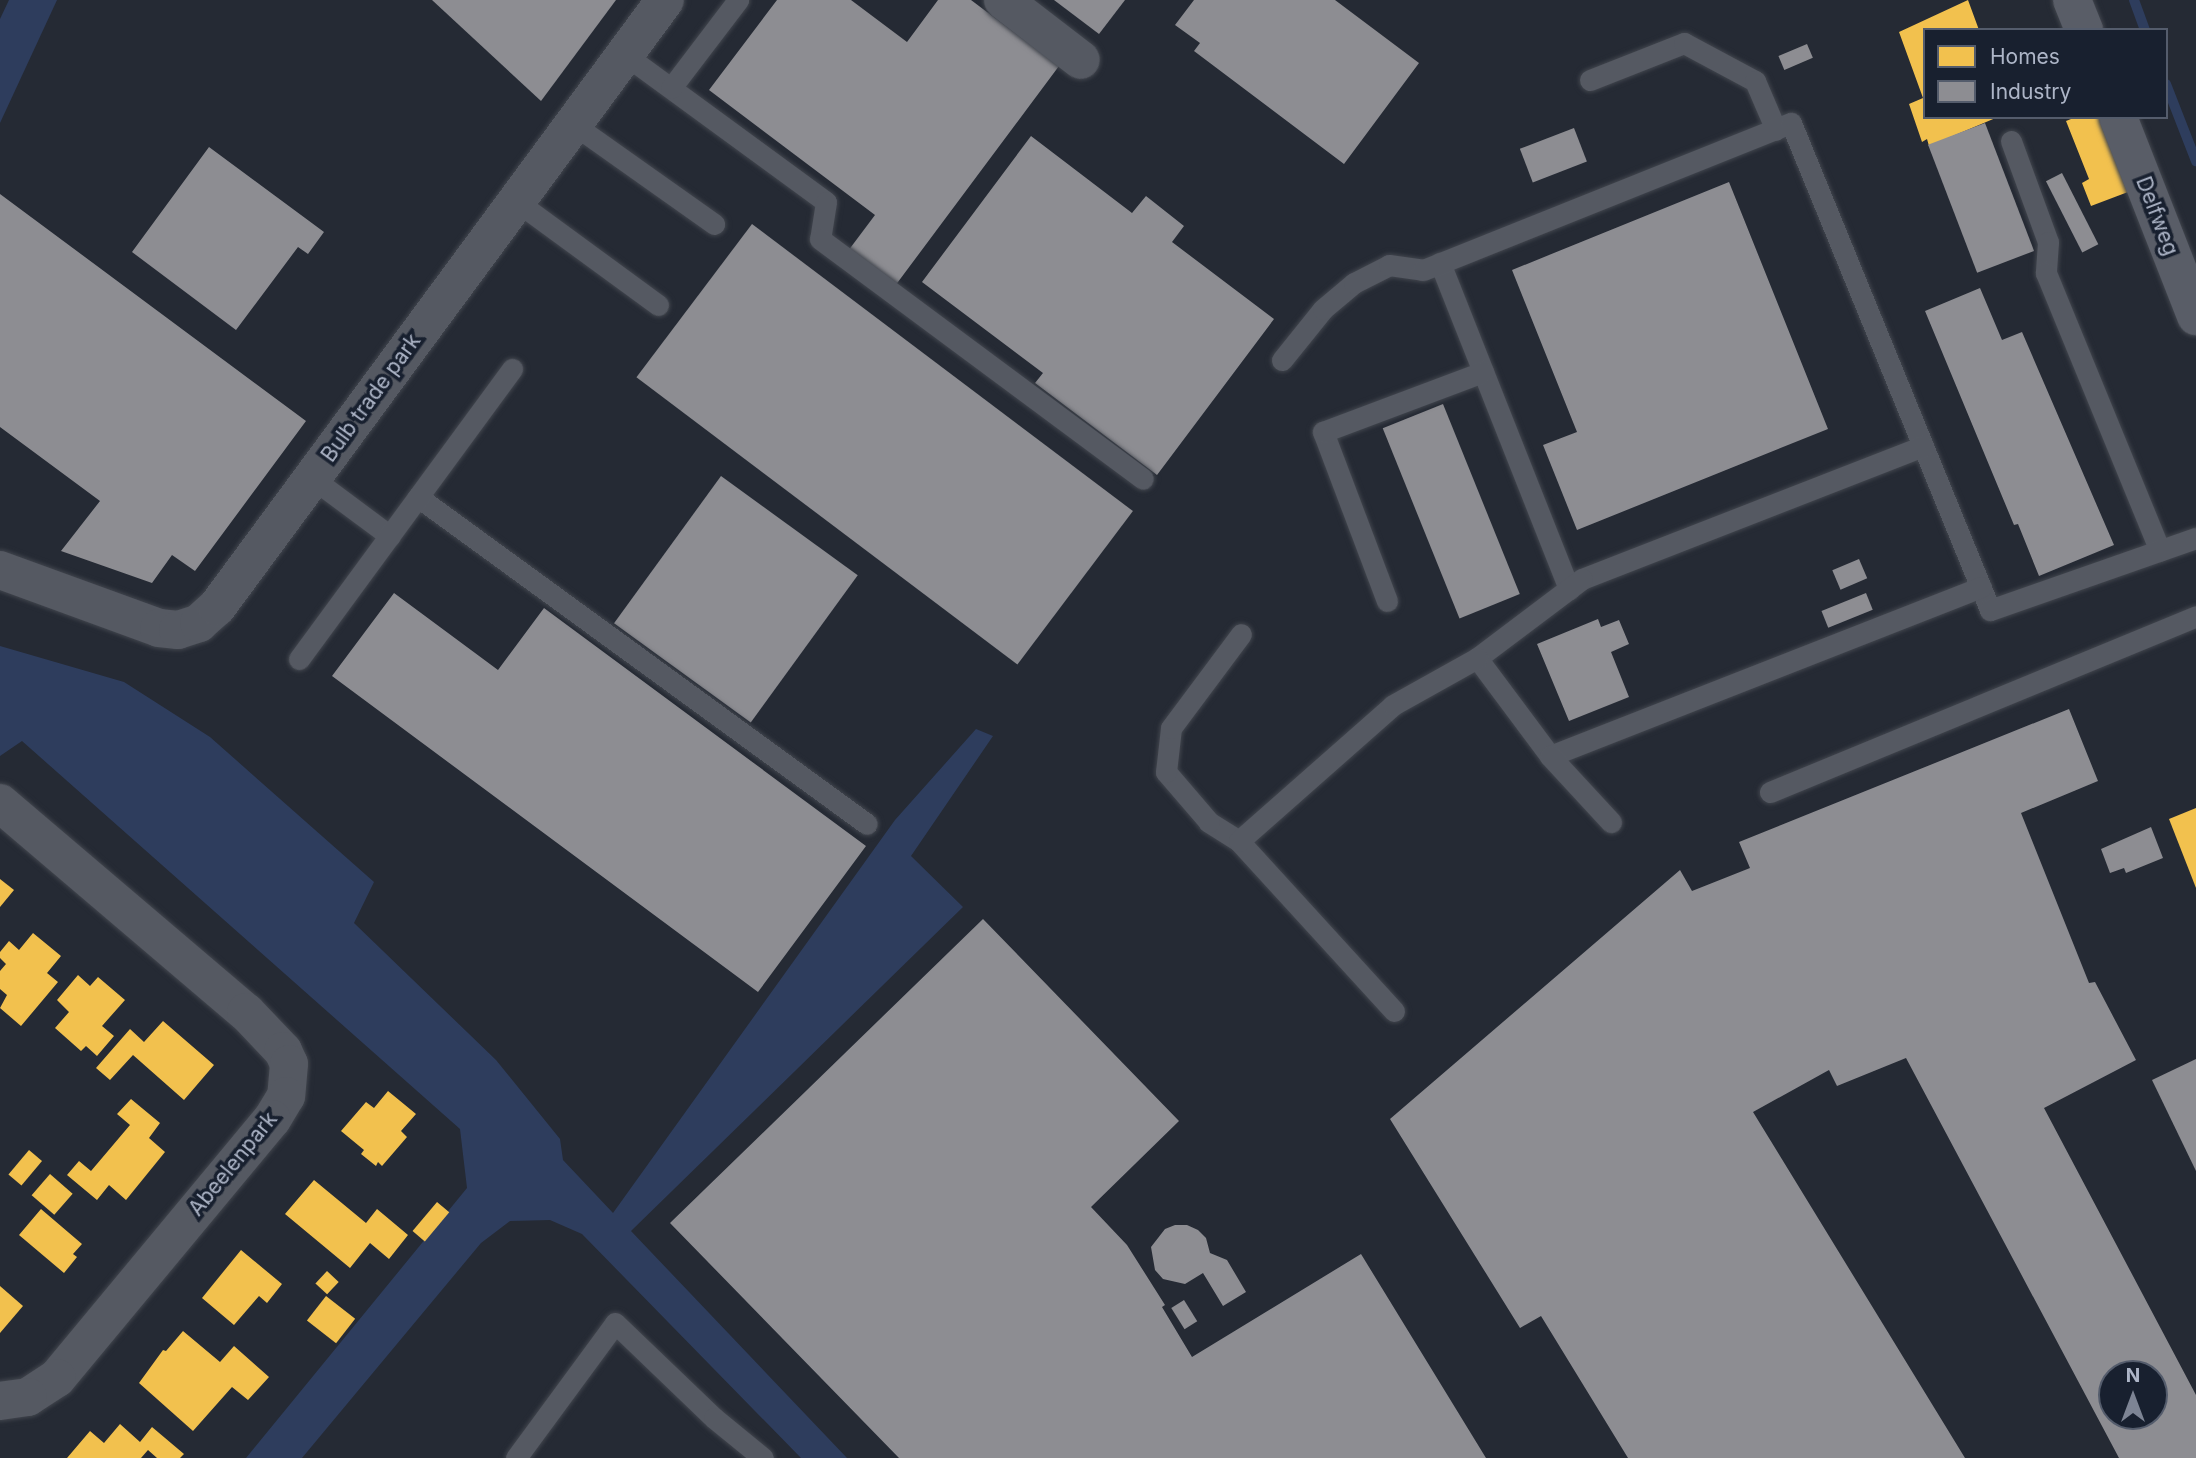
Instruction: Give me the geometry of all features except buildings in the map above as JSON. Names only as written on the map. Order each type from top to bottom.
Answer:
[{"type":"main road","points":[[2072,0],[2083,28]]},
{"type":"main road","name":"Delfweg","points":[[2119,119],[2196,316]]},
{"type":"street","name":"Bulb trade park","points":[[0,570],[159,628],[178,631],[198,623],[217,607],[665,0]]},
{"type":"street","points":[[1003,0],[1081,60]]},
{"type":"street","name":"Abeelenpark","points":[[0,803],[246,1012],[283,1051],[289,1064],[286,1096],[272,1119],[57,1378],[28,1397],[0,1401]]},
{"type":"lane","points":[[671,88],[738,0]]},
{"type":"lane","points":[[1590,80],[1684,43],[1755,81],[1776,130]]},
{"type":"lane","points":[[624,54],[826,202],[820,239],[1143,479]]},
{"type":"lane","points":[[1282,360],[1324,309],[1354,283],[1389,265],[1423,270],[1791,123],[1990,610],[2196,538]]},
{"type":"lane","points":[[573,124],[714,224]]},
{"type":"lane","points":[[2011,141],[2048,242],[2046,273],[2160,551]]},
{"type":"lane","points":[[516,201],[658,305]]},
{"type":"lane","points":[[1440,263],[1569,589]]},
{"type":"lane","points":[[299,659],[512,369]]},
{"type":"lane","points":[[1387,601],[1323,432],[1483,372]]},
{"type":"lane","points":[[1239,841],[1392,705],[1477,658],[1582,579],[1923,446]]},
{"type":"lane","points":[[312,478],[390,536]]},
{"type":"lane","points":[[418,497],[867,824]]},
{"type":"lane","points":[[1550,756],[1980,587]]},
{"type":"lane","points":[[1770,792],[2196,616]]},
{"type":"lane","points":[[1241,635],[1171,728],[1166,772],[1209,822],[1239,841],[1394,1011]]},
{"type":"lane","points":[[1477,658],[1550,756],[1611,822]]},
{"type":"lane","points":[[516,1458],[615,1323],[714,1418],[763,1458]]},
{"type":"water","points":[[9,0],[57,0],[0,123],[0,19]]},
{"type":"water","points":[[0,646],[124,682],[210,737],[374,882],[354,923],[496,1060],[560,1139],[563,1160],[613,1213],[895,820],[976,729],[993,736],[911,856],[963,907],[631,1231],[847,1458],[801,1458],[582,1234],[550,1220],[510,1221],[481,1243],[302,1458],[246,1458],[467,1188],[460,1129],[22,741],[0,756]]},
{"type":"waterway","points":[[2134,0],[2144,28]]},
{"type":"waterway","points":[[2168,89],[2196,161]]}]
